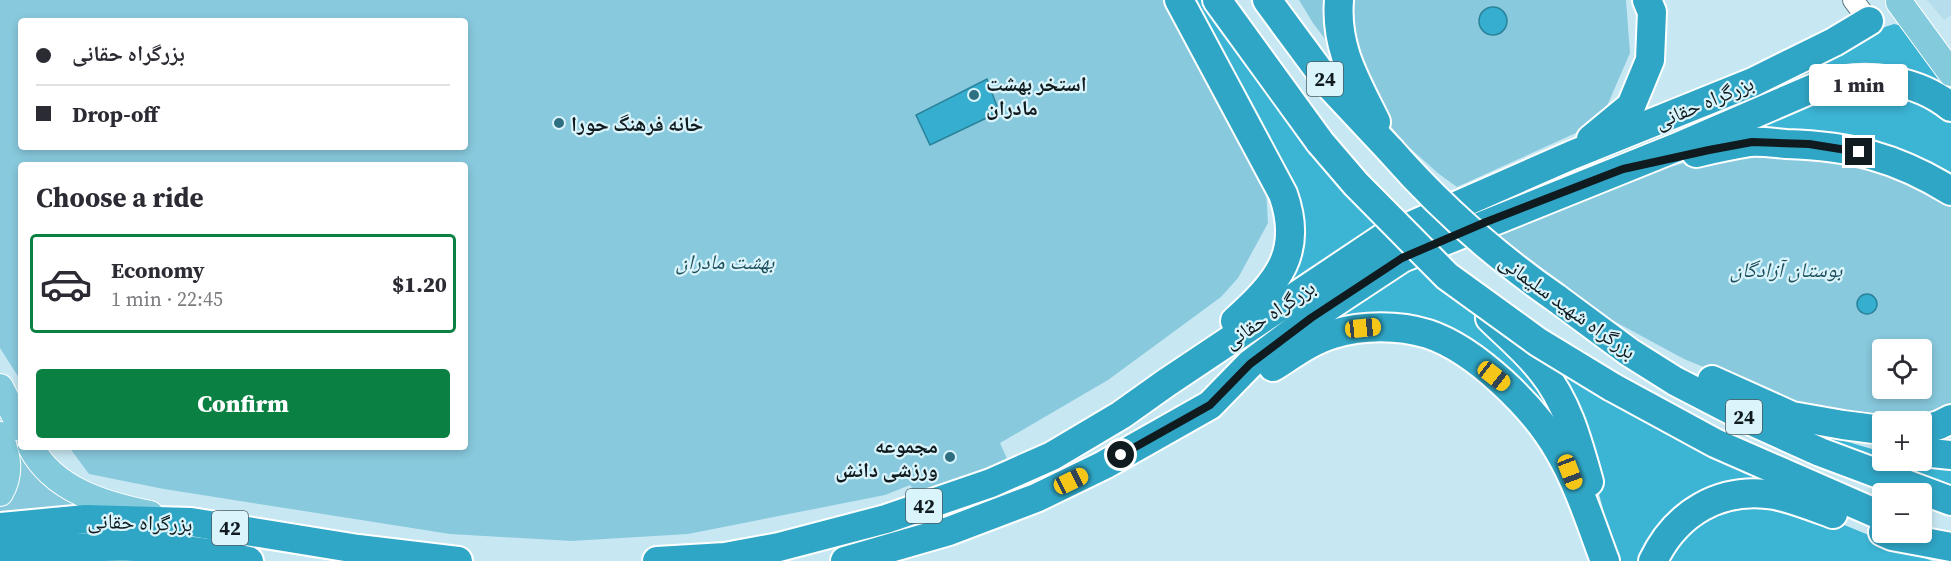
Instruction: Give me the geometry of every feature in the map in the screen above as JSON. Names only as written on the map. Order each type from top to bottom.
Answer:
[{"type":"highway","points":[[1166,383],[1269,288],[1282,268],[1291,233],[1290,215],[1283,194],[1179,0]]},
{"type":"highway","name":"بزرگراه شهید سلیمانی","points":[[1217,0],[1320,142],[1356,184],[1448,276],[1538,342],[1612,387],[1715,443],[1872,512]]},
{"type":"highway","name":"بزرگراه شهید سلیمانی","points":[[1266,0],[1332,88],[1422,186],[1504,261],[1629,352],[1675,381],[1758,424],[1820,452],[1951,501]]},
{"type":"highway","points":[[1339,0],[1337,19],[1346,62],[1390,151]]},
{"type":"highway","points":[[1572,155],[1631,106],[1650,60],[1652,12],[1647,0]]},
{"type":"highway","name":"بزرگراه حقانی","points":[[657,561],[725,557],[778,547],[886,519],[991,483],[1052,456],[1122,415],[1383,238],[1572,155],[1753,82],[1834,42],[1861,11]]},
{"type":"highway","name":"بزرگراه حقانی","points":[[845,561],[949,531],[1038,497],[1104,465],[1210,405],[1250,364],[1311,318],[1402,258],[1486,222],[1726,127],[1821,85],[1842,79],[1878,79],[1899,83],[1925,91],[1951,107]]},
{"type":"highway","points":[[1623,169],[1752,142],[1809,144],[1878,156],[1924,174],[1951,191]]},
{"type":"highway","points":[[1448,276],[1541,369],[1567,410],[1593,495],[1605,561]]},
{"type":"highway","points":[[1556,298],[1681,366],[1792,416],[1872,443]]},
{"type":"highway","points":[[1210,405],[1331,334],[1375,327],[1412,330],[1429,335],[1466,354],[1506,386],[1534,416],[1558,449],[1570,472],[1605,561]]},
{"type":"highway","points":[[1792,416],[1872,429]]},
{"type":"highway","points":[[1932,427],[1951,419]]},
{"type":"highway","points":[[1932,453],[1951,455]]},
{"type":"highway","points":[[1653,561],[1661,543],[1688,514],[1723,498],[1747,494],[1773,495],[1791,499],[1872,528]]},
{"type":"highway","name":"بزرگراه حقانی","points":[[0,527],[86,519],[191,522],[358,549],[458,561]]},
{"type":"highway","points":[[1932,538],[1951,547]]},
{"type":"highway","points":[[1932,543],[1951,547]]},
{"type":"highway","name":"بزرگراه حقانی","points":[[0,553],[150,547],[220,554],[249,561]]},
{"type":"main road","points":[[1861,11],[1900,1],[1951,73]]},
{"type":"main road","points":[[0,387],[18,422]]},
{"type":"main road","points":[[0,435],[9,469],[5,485],[0,493]]},
{"type":"main road","points":[[33,450],[42,466],[80,493],[130,510],[191,522]]},
{"type":"shaded area","points":[[1187,0],[1208,0],[1311,154],[1381,230],[1246,317],[1297,245]]},
{"type":"shaded area","points":[[1927,0],[1951,0],[1951,15],[1944,20]]},
{"type":"shaded area","points":[[1493,7],[1503,11],[1507,21],[1503,31],[1493,35],[1483,31],[1479,21],[1483,11]]},
{"type":"shaded area","points":[[1894,24],[1902,26],[1951,84],[1951,97],[1889,74],[1607,170],[1602,153],[1870,32]]},
{"type":"shaded area","name":"استخر بهشت مادران","points":[[987,79],[999,112],[930,145],[916,115]]},
{"type":"shaded area","points":[[1868,84],[1951,114],[1951,183],[1935,170],[1717,142],[1788,104]]},
{"type":"shaded area","points":[[1416,262],[1533,366],[1553,392],[1568,459],[1428,330],[1271,357]]},
{"type":"shaded area","points":[[1867,294],[1874,297],[1877,304],[1874,311],[1867,314],[1860,311],[1857,304],[1860,297]]},
{"type":"shaded area","points":[[1559,364],[1872,520],[1872,523],[1747,489],[1647,561],[1617,561],[1585,442],[1554,379]]},
{"type":"shaded area","points":[[1797,427],[1872,449],[1872,463],[1838,451]]},
{"type":"shaded area","points":[[1932,460],[1951,460],[1951,492],[1932,485],[1932,483],[1893,471],[1932,471]]},
{"type":"shaded area","points":[[1726,502],[1815,513],[1872,536],[1872,543],[1888,543],[1932,561],[1659,561],[1666,547]]},
{"type":"green space","name":"بهشت مادران","points":[[0,0],[1173,0],[1265,173],[1268,223],[1238,278],[1221,297],[1108,380],[1000,443],[1009,463],[917,495],[910,485],[885,495],[688,534],[571,541],[450,534],[164,489],[89,474],[71,450],[468,450],[468,162],[18,162],[18,376],[0,348]]},
{"type":"green space","points":[[1299,0],[1626,0],[1630,53],[1600,122],[1457,187],[1402,141],[1313,23]]},
{"type":"green space","name":"بوستان آزادگان","points":[[1717,154],[1861,158],[1951,198],[1951,411],[1932,418],[1932,411],[1872,411],[1872,421],[1819,414],[1684,359],[1599,313],[1485,230],[1611,183]]},
{"type":"green space","points":[[0,409],[18,441],[18,450],[27,450],[111,508],[0,520],[0,501],[9,440],[0,418]]},
{"type":"place","name":"استخر بهشت مادران","points":[[974,95]]},
{"type":"place","name":"خانه فرهنگ حورا","points":[[559,123]]},
{"type":"place","name":"مجموعه ورزشی دانش","points":[[950,457]]},
{"type":"route","points":[[1121,455],[1210,405],[1250,364],[1311,318],[1402,258],[1486,222],[1623,169],[1709,150],[1752,142],[1809,144],[1859,152]]}]
